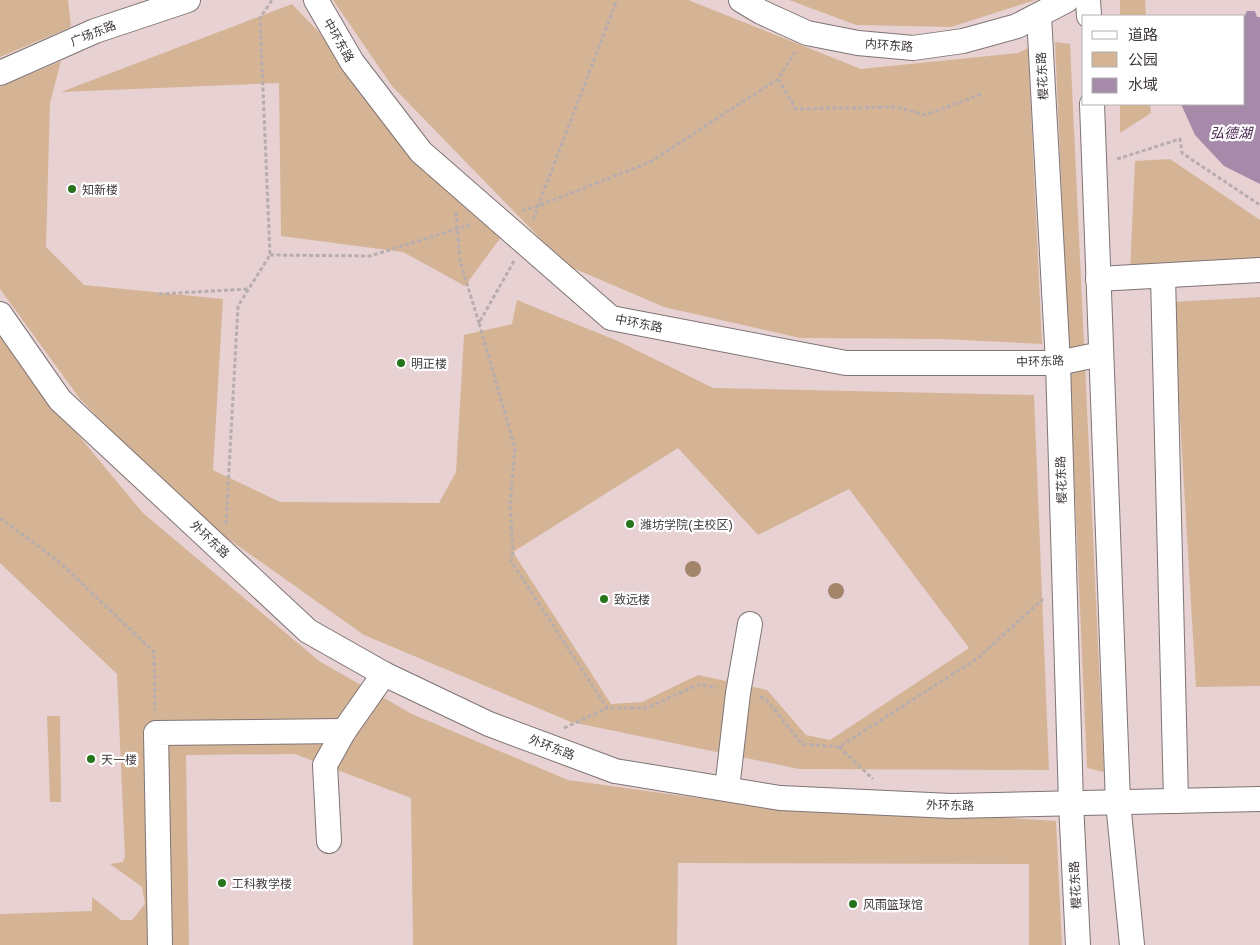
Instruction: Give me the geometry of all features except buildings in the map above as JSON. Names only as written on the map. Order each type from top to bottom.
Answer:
[{"type":"street","name":"广场东路","points":[[0,73],[95,31],[188,0]]},
{"type":"street","name":"中环东路","points":[[316,0],[352,62],[421,152],[611,318],[846,363],[1058,363],[1101,354]]},
{"type":"street","name":"内环东路","points":[[741,0],[761,12],[807,32],[858,43],[913,48],[963,40],[1017,26],[1067,0]]},
{"type":"street","points":[[1088,0],[1089,15]]},
{"type":"street","name":"樱花东路","points":[[1039,16],[1058,363],[1071,803],[1078,945]]},
{"type":"street","points":[[1092,105],[1118,802],[1132,945]]},
{"type":"street","points":[[1098,279],[1260,270]]},
{"type":"street","points":[[1163,276],[1176,801]]},
{"type":"street","name":"外环东路","points":[[0,314],[60,400],[308,631],[384,674],[489,724],[615,771],[780,798],[951,806],[1260,800]]},
{"type":"street","points":[[727,789],[738,693],[750,624]]},
{"type":"street","points":[[329,841],[325,765],[344,731],[384,674]]},
{"type":"street","points":[[160,945],[156,733],[344,731]]},
{"type":"path","points":[[224,552],[238,306],[270,255],[260,18],[272,0]]},
{"type":"path","points":[[270,255],[370,256],[538,206],[650,162],[778,79],[807,32]]},
{"type":"path","points":[[778,79],[796,109],[896,107],[926,115],[980,94]]},
{"type":"path","points":[[1094,166],[1180,139],[1182,153],[1260,205]]},
{"type":"path","points":[[455,182],[460,261],[479,322]]},
{"type":"path","points":[[159,294],[248,289]]},
{"type":"path","points":[[0,518],[58,560],[154,652],[156,733]]},
{"type":"path","points":[[513,552],[511,560],[607,708]]},
{"type":"path","points":[[536,741],[607,708],[647,708],[700,684],[765,698],[802,744],[839,747],[978,658],[1064,580]]},
{"type":"path","points":[[839,747],[899,803]]},
{"type":"shaded area","name":"潍坊学院(主校区)","points":[[0,0],[1260,0],[1260,945],[0,945]]},
{"type":"green space","points":[[0,0],[68,0],[71,27],[0,57]]},
{"type":"green space","points":[[333,0],[688,0],[861,69],[1018,53],[1028,48],[1042,344],[942,339],[800,338],[664,307],[566,265],[392,86]]},
{"type":"green space","points":[[789,0],[1035,0],[951,27],[856,25]]},
{"type":"green space","points":[[1120,0],[1145,0],[1146,15],[1120,15]]},
{"type":"green space","points":[[292,4],[318,31],[393,129],[504,233],[465,286],[403,252],[281,236],[279,83],[61,92]]},
{"type":"green space","points":[[1055,42],[1070,44],[1104,772],[1087,768]]},
{"type":"green space","points":[[61,61],[50,103],[46,247],[84,285],[223,299],[213,470],[280,502],[439,503],[456,472],[464,335],[512,324],[517,300],[620,342],[713,388],[1034,395],[1049,770],[799,769],[571,722],[364,635],[196,516],[80,399],[0,289],[0,87]],"holes":[[[678,448],[758,535],[849,489],[969,648],[830,740],[806,735],[767,690],[698,675],[642,702],[611,704],[513,552]]]},
{"type":"green space","points":[[1120,105],[1150,105],[1151,113],[1120,133]]},
{"type":"green space","points":[[1170,159],[1260,220],[1260,260],[1130,271],[1135,161]]},
{"type":"green space","points":[[1260,297],[1260,686],[1196,687],[1173,302]]},
{"type":"green space","points":[[0,335],[44,394],[143,513],[319,661],[412,714],[568,780],[705,799],[1056,821],[1062,945],[1029,945],[1029,864],[678,863],[677,945],[413,945],[411,798],[295,754],[186,755],[189,945],[0,945],[0,914],[92,911],[92,897],[121,920],[132,920],[145,904],[142,887],[110,864],[123,862],[125,857],[117,674],[0,563]]},
{"type":"green space","points":[[47,716],[60,716],[61,802],[50,802]]},
{"type":"water","name":"弘德湖","points":[[1247,11],[1255,11],[1257,17],[1260,17],[1260,184],[1224,166],[1195,135],[1181,105],[1245,105],[1245,15]]},
{"type":"place","name":"知新楼","points":[[72,189]]},
{"type":"place","name":"明正楼","points":[[401,363]]},
{"type":"place","name":"潍坊学院(主校区)","points":[[630,524]]},
{"type":"place","name":"致远楼","points":[[604,599]]},
{"type":"place","name":"天一楼","points":[[91,759]]},
{"type":"place","name":"工科教学楼","points":[[222,883]]},
{"type":"place","name":"风雨篮球馆","points":[[853,904]]}]
